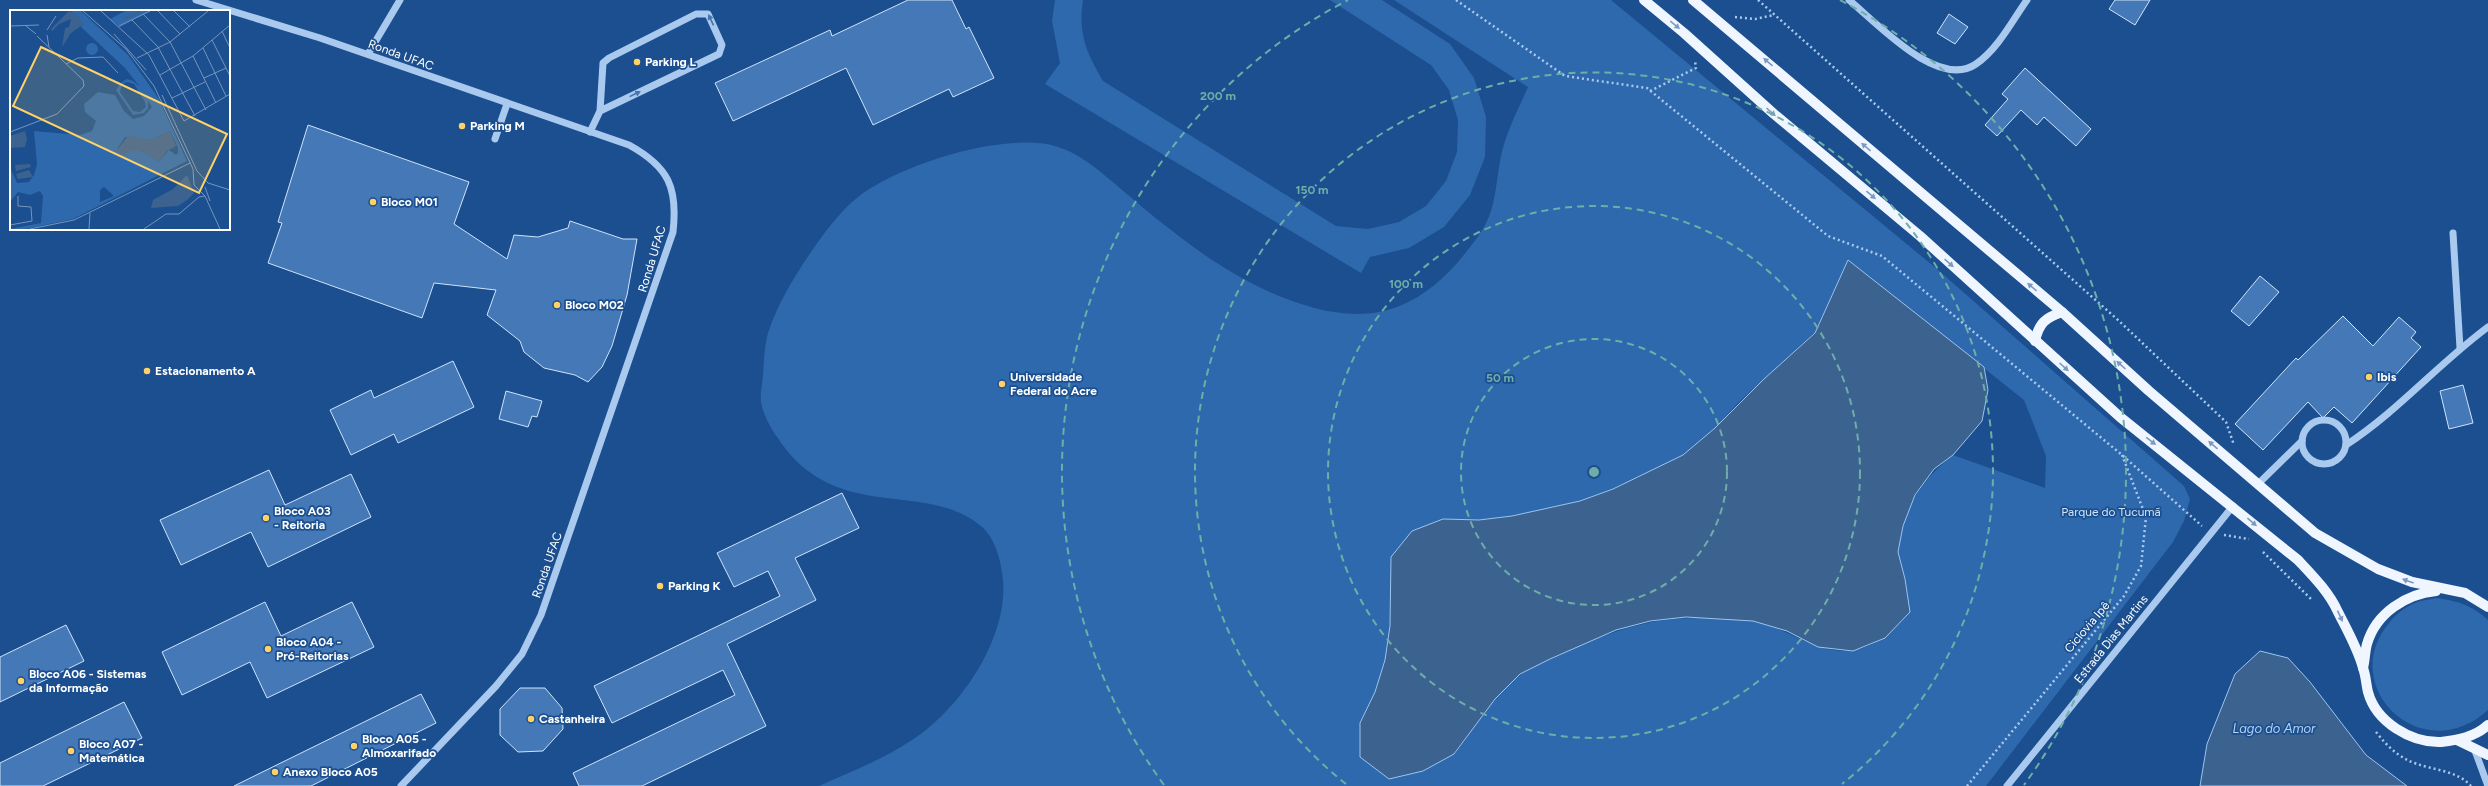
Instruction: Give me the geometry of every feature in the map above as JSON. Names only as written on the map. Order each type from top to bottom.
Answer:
[{"type":"main road","points":[[1644,0],[1684,32],[1774,114],[1920,236],[2120,417],[2233,506],[2298,560],[2319,582],[2338,611],[2363,668],[2368,693],[2378,711],[2393,726],[2411,737],[2432,742],[2458,740],[2482,730],[2488,725]]},
{"type":"main road","points":[[1693,0],[2062,312],[2150,391],[2315,533],[2378,569],[2412,582],[2465,594],[2488,607]]},
{"type":"main road","points":[[2035,341],[2041,323],[2047,318],[2062,312]]},
{"type":"main road","points":[[2363,668],[2370,637],[2379,620],[2397,603],[2421,592],[2446,590]]},
{"type":"main road","points":[[2458,740],[2488,755]]},
{"type":"street","name":"Ronda UFAC","points":[[196,0],[228,10]]},
{"type":"street","points":[[368,54],[400,0]]},
{"type":"street","points":[[1849,0],[1914,54],[1940,68],[1954,71],[1966,69],[1977,64],[1992,50],[2028,0]]},
{"type":"street","name":"Ronda UFAC","points":[[230,11],[368,54],[629,146],[649,156],[664,172],[676,210],[673,232],[548,597],[522,654],[496,686],[401,786]]},
{"type":"street","points":[[590,132],[600,111],[603,63],[609,58],[696,14],[708,14],[722,45],[719,54],[600,111]]},
{"type":"street","points":[[495,139],[507,104]]},
{"type":"street","points":[[2453,233],[2460,348]]},
{"type":"street","points":[[2346,445],[2366,433],[2460,348],[2488,327]]},
{"type":"street","points":[[2324,420],[2338,425],[2346,438],[2346,445],[2339,459],[2324,464],[2310,459],[2305,453],[2302,441],[2304,431],[2309,425],[2324,420]]},
{"type":"street","points":[[2258,484],[2302,441]]},
{"type":"street","name":"Estrada Dias Martins","points":[[2006,786],[2233,506]]},
{"type":"street","points":[[2474,748],[2488,786]]},
{"type":"path","points":[[1456,0],[1565,76],[1647,88],[1828,236],[1882,256],[2122,454],[2210,533],[2250,539],[2255,544]]},
{"type":"path","points":[[1758,0],[2118,320],[2226,422],[2242,471]]},
{"type":"path","name":"Ciclovia Ipê","points":[[1967,786],[2124,596],[2142,566],[2146,517],[2122,454]]},
{"type":"path","points":[[2261,550],[2314,601]]},
{"type":"path","points":[[2373,728],[2390,750],[2415,764],[2454,774],[2471,786]]},
{"type":"green space","points":[[1055,0],[1083,0],[1082,23],[1085,42],[1092,61],[1103,81],[1336,226],[1368,229],[1399,222],[1426,206],[1446,181],[1457,152],[1458,120],[1449,90],[1431,65],[1330,0],[1382,0],[1450,44],[1474,78],[1486,117],[1485,157],[1470,195],[1444,227],[1409,248],[1370,257],[1361,273],[1045,84],[1060,63],[1052,21]]},
{"type":"green space","name":"Parque do Tucumã","points":[[1394,0],[1611,0],[1937,269],[2184,486],[2190,499],[2184,521],[2173,542],[1986,786],[819,786],[867,765],[901,747],[930,727],[947,710],[963,691],[989,648],[998,626],[1002,603],[1003,580],[1001,565],[994,544],[981,526],[953,510],[937,505],[873,496],[836,487],[817,477],[799,464],[781,443],[767,421],[762,408],[761,393],[764,355],[768,333],[778,307],[807,258],[827,230],[848,205],[876,185],[899,173],[953,154],[981,147],[1009,143],[1034,143],[1055,146],[1075,154],[1084,160],[1102,173],[1149,213],[1207,257],[1253,284],[1278,296],[1304,305],[1329,311],[1355,314],[1379,312],[1402,305],[1423,294],[1450,271],[1472,245],[1488,218],[1494,200],[1504,144],[1528,87]],"holes":[[[1848,260],[2024,400],[2046,456],[2045,488],[1953,455],[1942,464],[1932,474],[1915,497],[1903,523],[1898,554],[1905,578],[1910,612],[1892,631],[1879,641],[1863,648],[1842,651],[1816,645],[1766,624],[1754,621],[1702,618],[1662,620],[1626,628],[1608,634],[1550,658],[1525,671],[1501,692],[1477,722],[1455,754],[1360,723],[1375,692],[1385,660],[1390,626],[1390,592],[1443,519],[1479,520],[1512,516],[1580,501],[1613,489],[1683,455],[1715,428],[1739,402],[1815,332]]]},
{"type":"green space","points":[[2436,598],[2464,604],[2488,620],[2488,710],[2463,726],[2437,731],[2414,726],[2394,713],[2380,694],[2373,672],[2375,648],[2391,620],[2411,605],[2420,601]]},
{"type":"water","points":[[1848,260],[1984,367],[1988,390],[1982,421],[1953,455],[1934,469],[1915,495],[1903,526],[1898,552],[1905,579],[1910,612],[1885,638],[1853,651],[1818,647],[1787,631],[1753,621],[1686,617],[1650,621],[1616,630],[1520,674],[1495,699],[1454,754],[1423,771],[1389,779],[1360,757],[1360,723],[1375,692],[1385,660],[1390,626],[1391,557],[1412,531],[1443,519],[1479,520],[1512,516],[1580,501],[1613,489],[1683,455],[1715,428],[1764,379],[1815,333]]},
{"type":"water","name":"Lago do Amor","points":[[2260,651],[2288,658],[2310,682],[2366,755],[2407,786],[2200,786],[2207,744],[2235,674]]},
{"type":"building","points":[[908,0],[952,0],[966,29],[969,27],[994,78],[953,97],[949,89],[873,125],[846,68],[733,121],[715,83],[830,30],[832,36]]},
{"type":"building","points":[[2115,0],[2150,0],[2135,25],[2109,9]]},
{"type":"building","points":[[1949,14],[1968,27],[1955,44],[1937,33]]},
{"type":"building","points":[[2025,68],[2091,129],[2076,146],[2044,117],[2037,125],[2021,110],[1997,136],[1985,125],[2008,99],[2002,94]]},
{"type":"building","points":[[308,125],[469,182],[454,224],[507,259],[514,235],[538,237],[568,228],[570,221],[623,239],[637,239],[627,295],[612,346],[602,367],[588,382],[575,375],[544,368],[524,352],[520,341],[487,315],[496,290],[434,283],[422,318],[268,263],[282,223],[278,222]]},
{"type":"building","points":[[2260,276],[2279,292],[2249,326],[2231,311]]},
{"type":"building","points":[[2343,316],[2373,346],[2399,317],[2416,332],[2411,338],[2421,347],[2352,423],[2334,407],[2323,418],[2308,402],[2263,450],[2235,424],[2296,358],[2298,360]]},
{"type":"building","points":[[453,361],[474,407],[398,443],[394,434],[351,455],[330,410],[371,390],[374,398]]},
{"type":"building","points":[[2463,385],[2473,423],[2449,429],[2440,391]]},
{"type":"building","points":[[506,391],[542,401],[537,417],[532,416],[528,427],[499,419]]},
{"type":"building","name":"Bloco A03 - Reitoria","points":[[269,470],[285,505],[351,474],[371,517],[268,567],[251,532],[181,565],[160,520]]},
{"type":"building","points":[[842,493],[859,528],[795,558],[816,600],[727,644],[766,726],[642,786],[579,786],[573,773],[735,695],[723,670],[612,723],[594,686],[780,596],[768,571],[734,587],[717,553]]},
{"type":"building","name":"Bloco A04 - Pró-Reitorias","points":[[265,602],[281,636],[352,602],[374,647],[267,698],[250,662],[182,695],[162,652]]},
{"type":"building","name":"Bloco A06 - Sistemas da Informação","points":[[66,625],[84,661],[0,702],[0,657]]},
{"type":"building","name":"Castanheira","points":[[520,688],[545,688],[562,708],[563,729],[543,751],[518,752],[500,735],[500,709]]},
{"type":"building","name":"Bloco A05 - Almoxarifado","points":[[421,694],[436,723],[311,786],[234,786]]},
{"type":"building","name":"Bloco A07 - Matemática","points":[[124,702],[142,738],[43,786],[0,786],[0,763]]},
{"type":"place","name":"Parking L","points":[[637,62]]},
{"type":"place","name":"Parking M","points":[[462,126]]},
{"type":"place","name":"Bloco M01","points":[[373,202]]},
{"type":"place","name":"Bloco M02","points":[[557,305]]},
{"type":"place","name":"Estacionamento A","points":[[147,371]]},
{"type":"place","name":"Ibis","points":[[2369,377]]},
{"type":"place","name":"Universidade Federal do Acre","points":[[1002,384]]},
{"type":"place","name":"Bloco A03 - Reitoria","points":[[266,518]]},
{"type":"place","name":"Parking K","points":[[660,586]]},
{"type":"place","name":"Bloco A04 - Pró-Reitorias","points":[[268,649]]},
{"type":"place","name":"Bloco A06 - Sistemas da Informação","points":[[21,681]]},
{"type":"place","name":"Castanheira","points":[[531,719]]},
{"type":"place","name":"Bloco A05 - Almoxarifado","points":[[354,746]]},
{"type":"place","name":"Bloco A07 - Matemática","points":[[71,751]]},
{"type":"place","name":"Anexo Bloco A05","points":[[275,772]]}]
